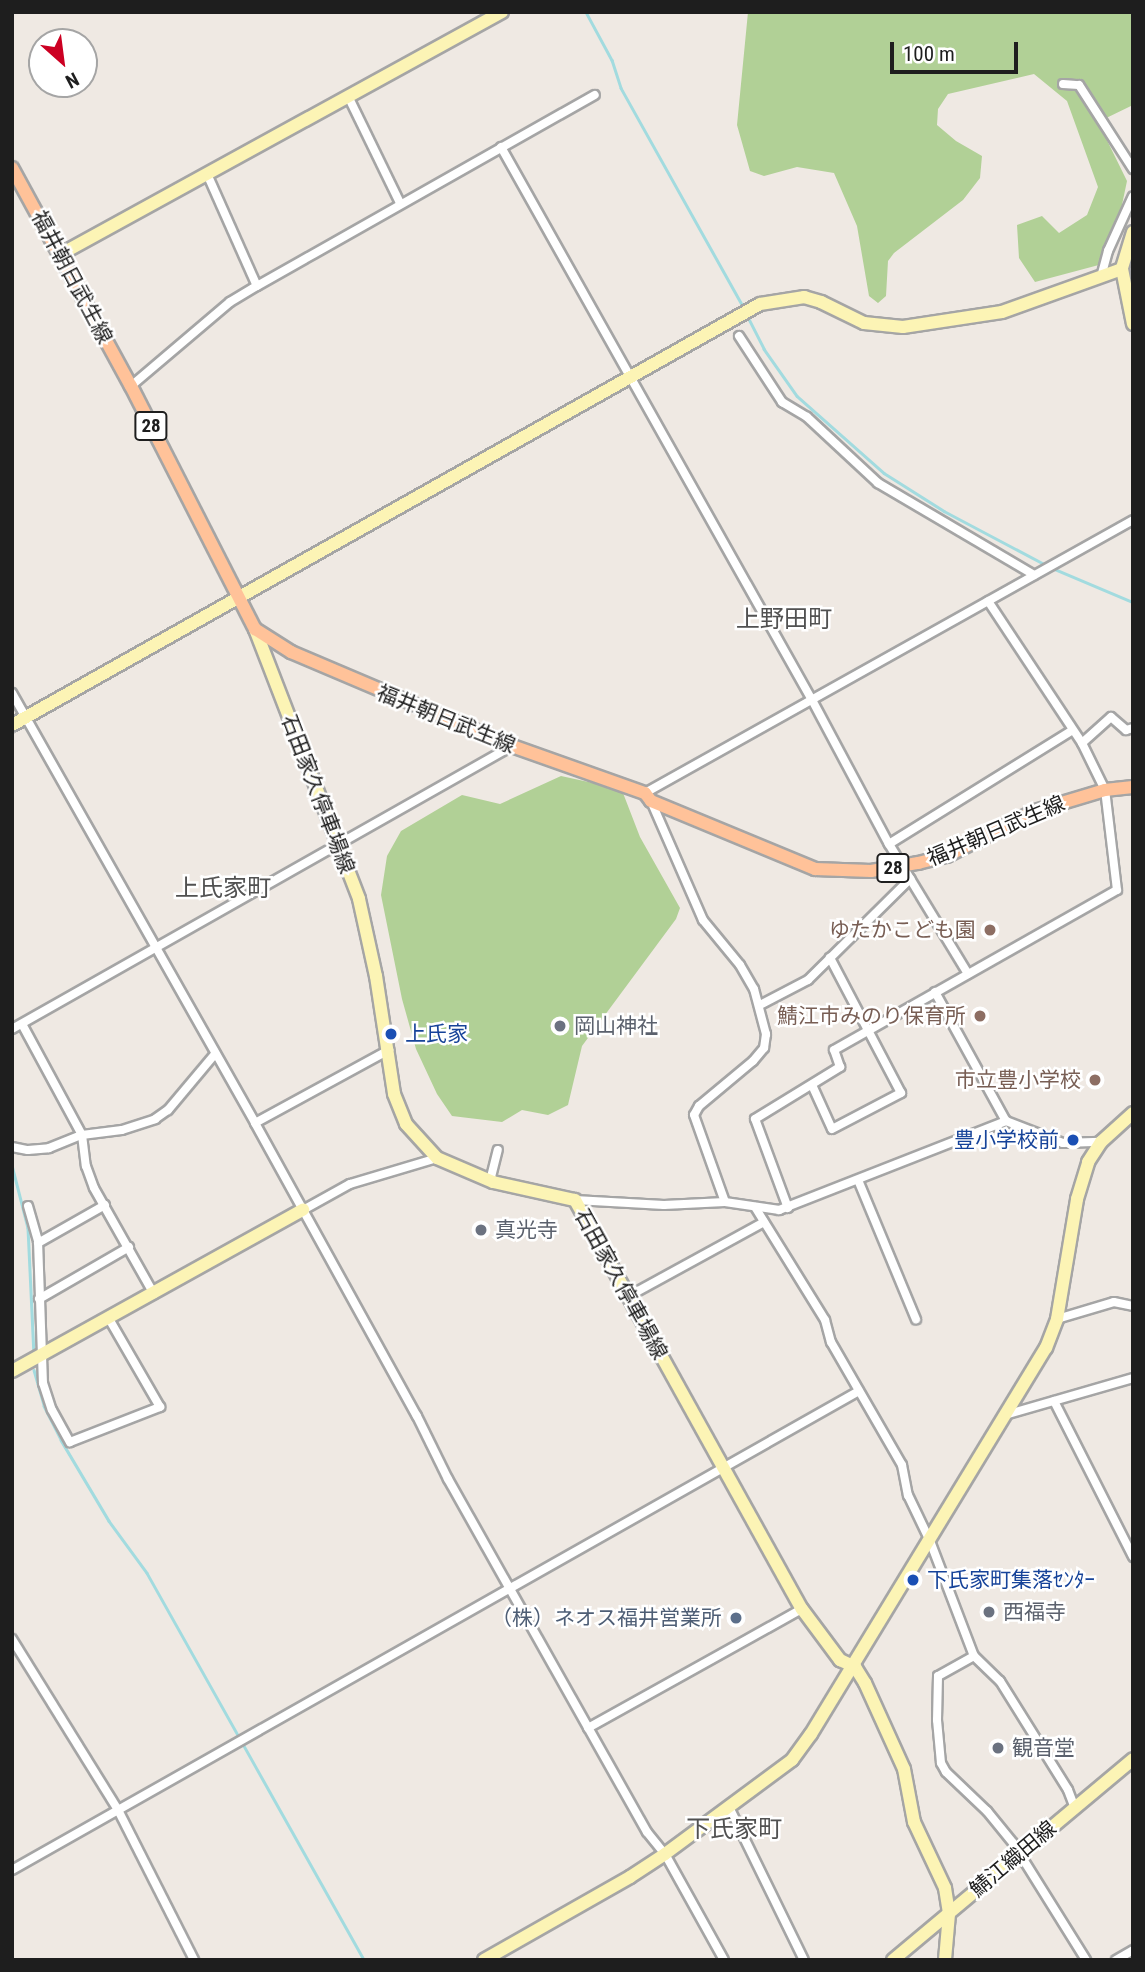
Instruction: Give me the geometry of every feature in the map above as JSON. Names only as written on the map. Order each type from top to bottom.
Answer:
[{"type":"main road","name":"福井朝日武生線","points":[[12,168],[16,183],[61,254],[131,386],[254,629],[331,671],[512,746],[648,797],[815,869],[871,871],[947,856],[1035,811],[1105,790],[1133,787]]},
{"type":"street","points":[[61,254],[208,176],[502,12]]},
{"type":"street","points":[[1063,84],[1079,85],[1133,169]]},
{"type":"street","points":[[131,386],[230,302],[400,203],[595,95]]},
{"type":"street","points":[[349,98],[400,203]]},
{"type":"street","points":[[501,148],[812,700],[902,867],[968,974]]},
{"type":"street","points":[[208,176],[257,286]]},
{"type":"street","points":[[1101,277],[1108,251],[1133,196]]},
{"type":"street","points":[[1133,232],[1127,267],[1133,324]]},
{"type":"street","points":[[12,725],[760,304],[804,298],[821,302],[864,323],[903,327],[1002,312],[1127,267]]},
{"type":"street","points":[[739,336],[782,401],[807,417],[878,483],[1038,573]]},
{"type":"street","points":[[725,1202],[694,1115],[699,1106],[727,1084],[764,1048],[766,1034],[761,1005],[740,965],[704,920],[648,797],[812,700],[1133,520]]},
{"type":"street","points":[[788,1208],[755,1119],[840,1067],[834,1050],[1117,890],[1105,790],[1082,743],[988,601]]},
{"type":"street","name":"石田家久停車場線","points":[[254,629],[359,899],[389,1050],[394,1094],[406,1124],[437,1157],[490,1181],[575,1200],[802,1609],[840,1660],[855,1667],[866,1683],[904,1769],[914,1822],[944,1888],[949,1914],[945,1960]]},
{"type":"street","points":[[12,692],[255,1123],[588,1728],[647,1832],[665,1854],[724,1960]]},
{"type":"street","points":[[1082,743],[1111,717],[1126,730],[1133,728]]},
{"type":"street","points":[[889,844],[1073,730]]},
{"type":"street","points":[[12,1029],[512,746]]},
{"type":"street","points":[[761,1005],[808,980],[910,879]]},
{"type":"street","points":[[812,1084],[832,1129],[901,1093],[830,958]]},
{"type":"street","points":[[935,992],[1006,1121],[1063,1143],[1101,1142]]},
{"type":"street","points":[[22,1024],[82,1135],[86,1166],[154,1294]]},
{"type":"street","points":[[255,1123],[389,1050]]},
{"type":"street","points":[[12,1147],[28,1150],[49,1148],[82,1135],[121,1130],[155,1119],[168,1110],[215,1054]]},
{"type":"street","points":[[484,1960],[630,1877],[792,1760],[855,1667],[1046,1348],[1057,1318],[1081,1183],[1088,1162],[1101,1142],[1133,1113]]},
{"type":"street","points":[[575,1200],[664,1205],[725,1202],[755,1207],[788,1208],[1006,1121]]},
{"type":"street","points":[[490,1181],[498,1150]]},
{"type":"street","points":[[12,1371],[350,1184],[437,1157]]},
{"type":"street","points":[[858,1180],[916,1319]]},
{"type":"street","points":[[38,1243],[105,1205]]},
{"type":"street","points":[[28,1206],[38,1243],[43,1383],[52,1410],[70,1442],[160,1407],[111,1322]]},
{"type":"street","points":[[755,1207],[825,1320],[831,1342],[902,1465],[908,1495],[930,1541],[974,1656],[1000,1681],[1068,1790],[1075,1808]]},
{"type":"street","points":[[627,1297],[764,1222]]},
{"type":"street","points":[[39,1299],[129,1247]]},
{"type":"street","points":[[1057,1318],[1114,1302],[1133,1306]]},
{"type":"street","points":[[1005,1415],[1133,1378]]},
{"type":"street","points":[[12,1870],[724,1470],[859,1391]]},
{"type":"street","points":[[1054,1401],[1133,1558]]},
{"type":"street","points":[[588,1728],[802,1609]]},
{"type":"street","points":[[12,1640],[118,1810],[194,1960]]},
{"type":"street","points":[[974,1656],[939,1676],[937,1720],[941,1763],[960,1788],[987,1811],[1020,1853],[1086,1960]]},
{"type":"street","name":"鯖江織田線","points":[[893,1960],[1133,1759]]},
{"type":"street","points":[[729,1807],[804,1960]]},
{"type":"street","points":[[1116,1960],[1133,1950]]},
{"type":"green space","points":[[748,12],[1133,12],[1133,105],[1098,122],[1127,181],[1110,262],[1035,282],[1019,258],[1017,225],[1042,216],[1059,233],[1087,215],[1098,187],[1067,101],[1034,74],[948,94],[938,109],[937,125],[956,141],[982,156],[980,178],[963,200],[894,253],[888,261],[886,296],[878,303],[869,296],[857,226],[834,173],[797,167],[764,176],[750,171],[737,125]]},
{"type":"green space","points":[[561,776],[607,786],[623,793],[640,837],[680,908],[676,919],[582,1046],[568,1105],[548,1115],[522,1110],[502,1122],[452,1116],[437,1094],[416,1049],[402,999],[381,895],[387,856],[401,831],[462,795],[500,804]]},
{"type":"waterway","points":[[586,12],[612,60],[621,88],[744,308]]},
{"type":"waterway","points":[[748,317],[764,349],[797,396],[884,473],[944,511],[1046,565]]},
{"type":"waterway","points":[[1052,568],[1133,602]]},
{"type":"waterway","points":[[12,1165],[28,1228],[34,1355]]},
{"type":"waterway","points":[[34,1370],[44,1406],[61,1440],[109,1521],[147,1573],[364,1960]]},
{"type":"place","name":"ゆたかこども園","points":[[990,930]]},
{"type":"place","name":"鯖江市みのり保育所","points":[[980,1016]]},
{"type":"place","name":"岡山神社","points":[[560,1026]]},
{"type":"place","name":"上氏家","points":[[391,1034]]},
{"type":"place","name":"市立豊小学校","points":[[1095,1080]]},
{"type":"place","name":"豊小学校前","points":[[1073,1140]]},
{"type":"place","name":"真光寺","points":[[481,1230]]},
{"type":"place","name":"下氏家町集落ｾﾝﾀｰ","points":[[913,1580]]},
{"type":"place","name":"西福寺","points":[[989,1612]]},
{"type":"place","name":"（株）ネオス福井営業所","points":[[736,1618]]},
{"type":"place","name":"観音堂","points":[[998,1748]]},
{"type":"district","name":"上野田町","points":[[784,620]]},
{"type":"district","name":"上氏家町","points":[[223,889]]},
{"type":"district","name":"下氏家町","points":[[734,1830]]}]
